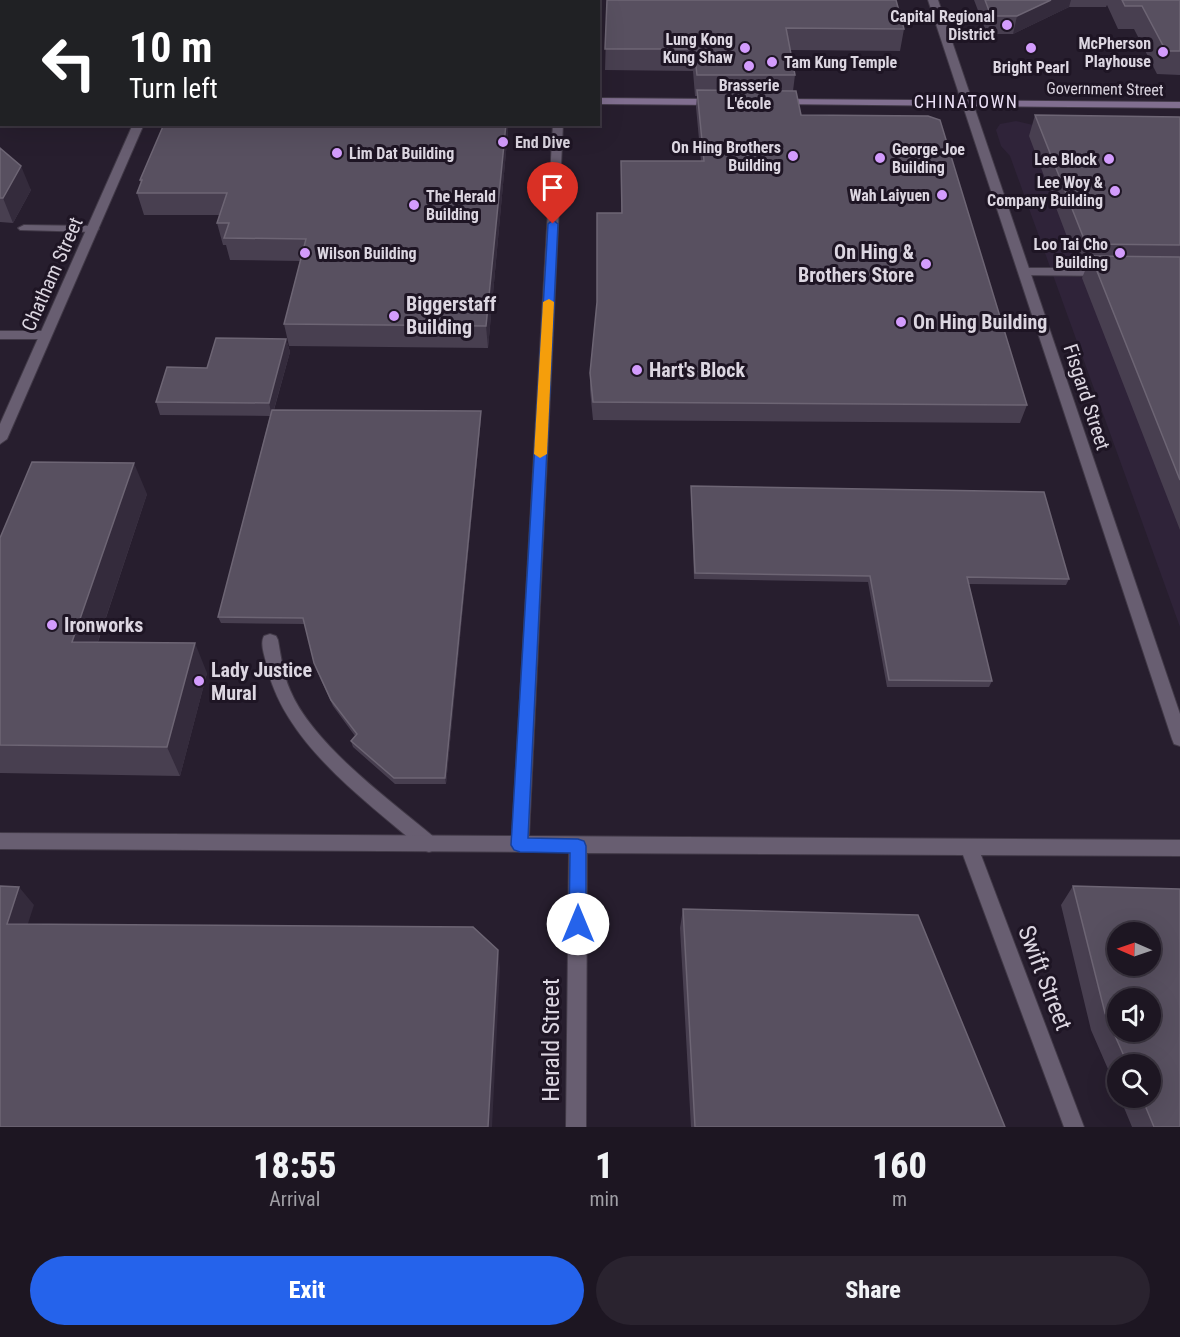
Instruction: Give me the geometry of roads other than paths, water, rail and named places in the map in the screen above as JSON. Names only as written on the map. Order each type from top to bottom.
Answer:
[{"type":"main road","points":[[600,101],[723,102]]},
{"type":"main road","name":"Government Street","points":[[771,102],[1180,105]]},
{"type":"street","name":"Fisgard Street","points":[[933,0],[1180,739]]},
{"type":"street","name":"Chatham Street","points":[[0,439],[138,126]]},
{"type":"street","points":[[520,845],[558,126]]},
{"type":"street","points":[[24,228],[93,229]]},
{"type":"street","points":[[1025,272],[1116,272]]},
{"type":"street","points":[[0,335],[46,335]]},
{"type":"street","points":[[270,640],[274,668],[285,697],[309,733],[354,778],[429,844]]},
{"type":"street","points":[[0,841],[1180,848]]},
{"type":"street","name":"Herald Street","points":[[576,1127],[578,846]]},
{"type":"street","name":"Swift Street","points":[[969,847],[1074,1127]]},
{"type":"place","name":"Capital Regional District","points":[[1007,25]]},
{"type":"place","name":"Lung Kong Kung Shaw","points":[[745,48]]},
{"type":"place","name":"Bright Pearl","points":[[1031,48]]},
{"type":"place","name":"McPherson Playhouse","points":[[1163,52]]},
{"type":"place","name":"Tam Kung Temple","points":[[772,62]]},
{"type":"place","name":"Brasserie L'école","points":[[749,66]]},
{"type":"place","name":"End Dive","points":[[503,142]]},
{"type":"place","name":"Lim Dat Building","points":[[337,153]]},
{"type":"place","name":"On Hing Brothers Building","points":[[793,156]]},
{"type":"place","name":"George Joe Building","points":[[880,158]]},
{"type":"place","name":"Lee Block","points":[[1109,159]]},
{"type":"place","name":"Lee Woy & Company Building","points":[[1115,191]]},
{"type":"place","name":"Wah Laiyuen","points":[[942,195]]},
{"type":"place","name":"The Herald Building","points":[[414,205]]},
{"type":"place","name":"Wilson Building","points":[[305,253]]},
{"type":"place","name":"Loo Tai Cho Building","points":[[1120,253]]},
{"type":"place","name":"On Hing & Brothers Store","points":[[926,264]]},
{"type":"place","name":"Biggerstaff Building","points":[[394,316]]},
{"type":"place","name":"On Hing Building","points":[[901,322]]},
{"type":"place","name":"Hart's Block","points":[[637,370]]},
{"type":"place","name":"Ironworks","points":[[52,625]]},
{"type":"place","name":"Lady Justice Mural","points":[[199,681]]},
{"type":"district","name":"CHINATOWN","points":[[966,101]]}]
